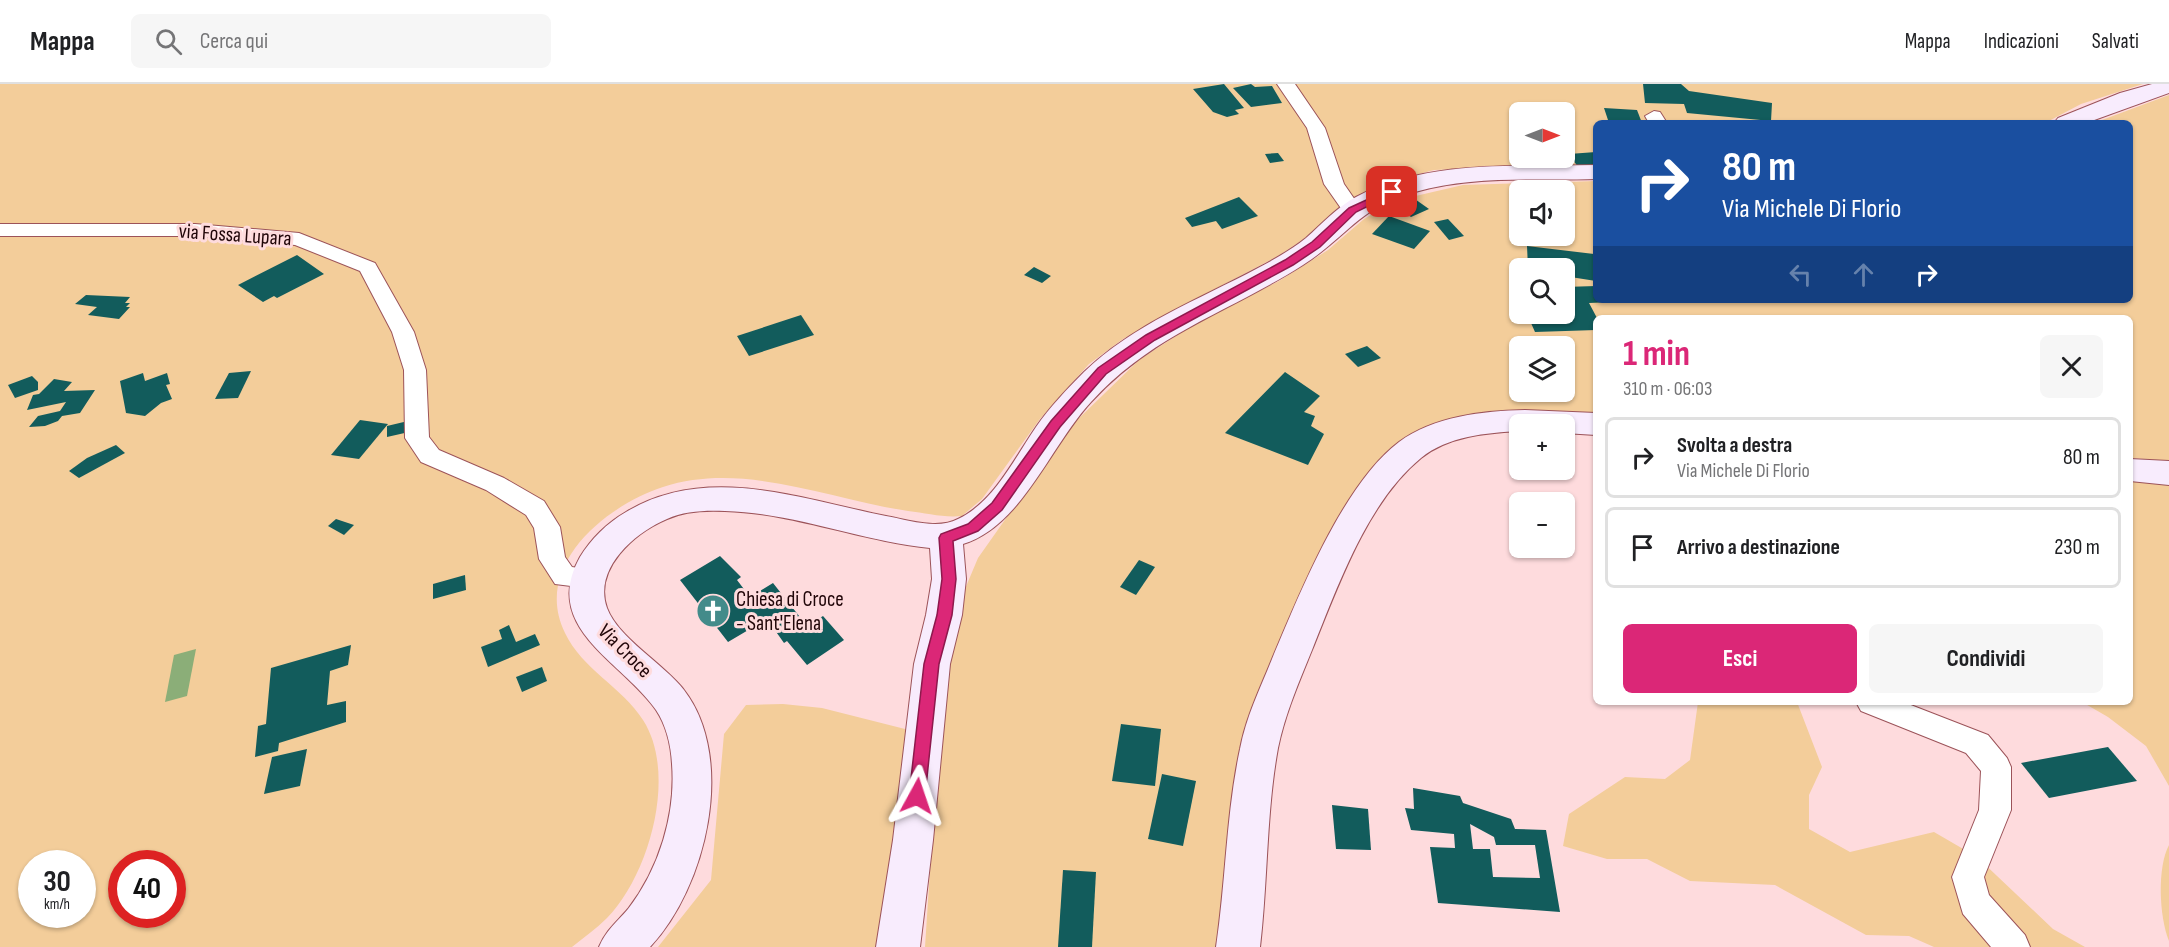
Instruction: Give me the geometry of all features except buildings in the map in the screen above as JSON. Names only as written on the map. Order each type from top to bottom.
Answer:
[{"type":"street","points":[[1286,84],[1318,133],[1331,181],[1341,199],[1352,210]]},
{"type":"street","points":[[2073,120],[2102,107],[2169,86]]},
{"type":"street","points":[[587,578],[602,552],[638,517],[669,505],[705,499],[746,499],[885,529],[946,538],[973,527],[997,506],[1055,424],[1102,371],[1134,347],[1289,262],[1316,244],[1352,210],[1405,187],[1440,178],[1593,172]]},
{"type":"street","name":"via Fossa Lupara","points":[[0,230],[195,230],[299,238],[368,267],[403,332],[415,370],[417,438],[430,456],[495,484],[534,508],[548,527],[552,559],[564,577],[587,578]]},
{"type":"street","points":[[1238,947],[1256,767],[1265,721],[1305,620],[1372,493],[1394,463],[1411,449],[1438,435],[1470,426],[1509,422],[1593,424]]},
{"type":"street","points":[[2133,470],[2169,473]]},
{"type":"street","points":[[898,947],[913,840],[932,664],[944,615],[949,579],[946,538]]},
{"type":"street","name":"Via Croce","points":[[587,578],[586,600],[604,636],[652,678],[674,705],[686,732],[690,753],[692,791],[679,859],[662,894],[633,937],[621,947]]},
{"type":"street","points":[[1879,705],[1977,744],[1996,767],[1995,810],[1968,877],[1975,903],[2013,947]]},
{"type":"shaded area","points":[[0,84],[2143,84],[2081,104],[2051,120],[1593,120],[1593,164],[1575,165],[1575,102],[1509,102],[1509,167],[1434,170],[1396,180],[1347,201],[1304,239],[1278,256],[1123,339],[1089,364],[1040,419],[982,499],[962,516],[942,516],[908,511],[786,485],[724,478],[693,480],[663,487],[619,508],[580,542],[566,562],[558,585],[557,608],[572,646],[634,708],[643,720],[653,742],[658,768],[658,795],[654,823],[646,851],[622,899],[594,930],[572,947],[0,947]]},
{"type":"shaded area","points":[[2169,95],[2169,461],[2133,458],[2133,315],[1593,315],[1593,417],[1575,418],[1575,414],[1509,414],[1509,422],[1427,427],[1383,455],[1344,516],[1260,686],[1236,786],[1220,947],[925,947],[937,762],[954,615],[978,558],[1071,426],[1139,360],[1196,323],[1279,281],[1328,250],[1364,219],[1394,201],[1463,185],[1509,184],[1509,246],[1575,246],[1575,182],[1593,181],[1593,303],[2133,303],[2133,120],[2102,120]]},
{"type":"shaded area","points":[[2133,478],[2169,481],[2169,786],[2146,746],[2108,717],[2087,705],[2133,705]]},
{"type":"shaded area","points":[[196,649],[187,696],[165,702],[174,655]]},
{"type":"shaded area","points":[[783,704],[822,708],[909,730],[881,947],[658,947],[711,880],[724,734],[746,705]]},
{"type":"shaded area","points":[[1698,705],[1798,705],[1822,767],[1809,795],[1809,829],[1850,852],[1934,832],[1977,857],[2053,929],[2085,947],[1934,947],[1909,936],[1866,935],[1775,885],[1690,881],[1647,859],[1607,859],[1563,846],[1569,814],[1625,777],[1665,779],[1690,760]]},
{"type":"shaded area","points":[[2169,845],[2169,941],[2161,906],[2161,879],[2165,854]]},
{"type":"place","name":"Chiesa di Croce - Sant'Elena","points":[[713,611]]},
{"type":"route","points":[[917,796],[932,664],[944,615],[949,579],[946,538],[973,527],[997,506],[1055,424],[1102,371],[1150,337],[1289,262],[1316,244],[1352,210],[1392,192]]}]
